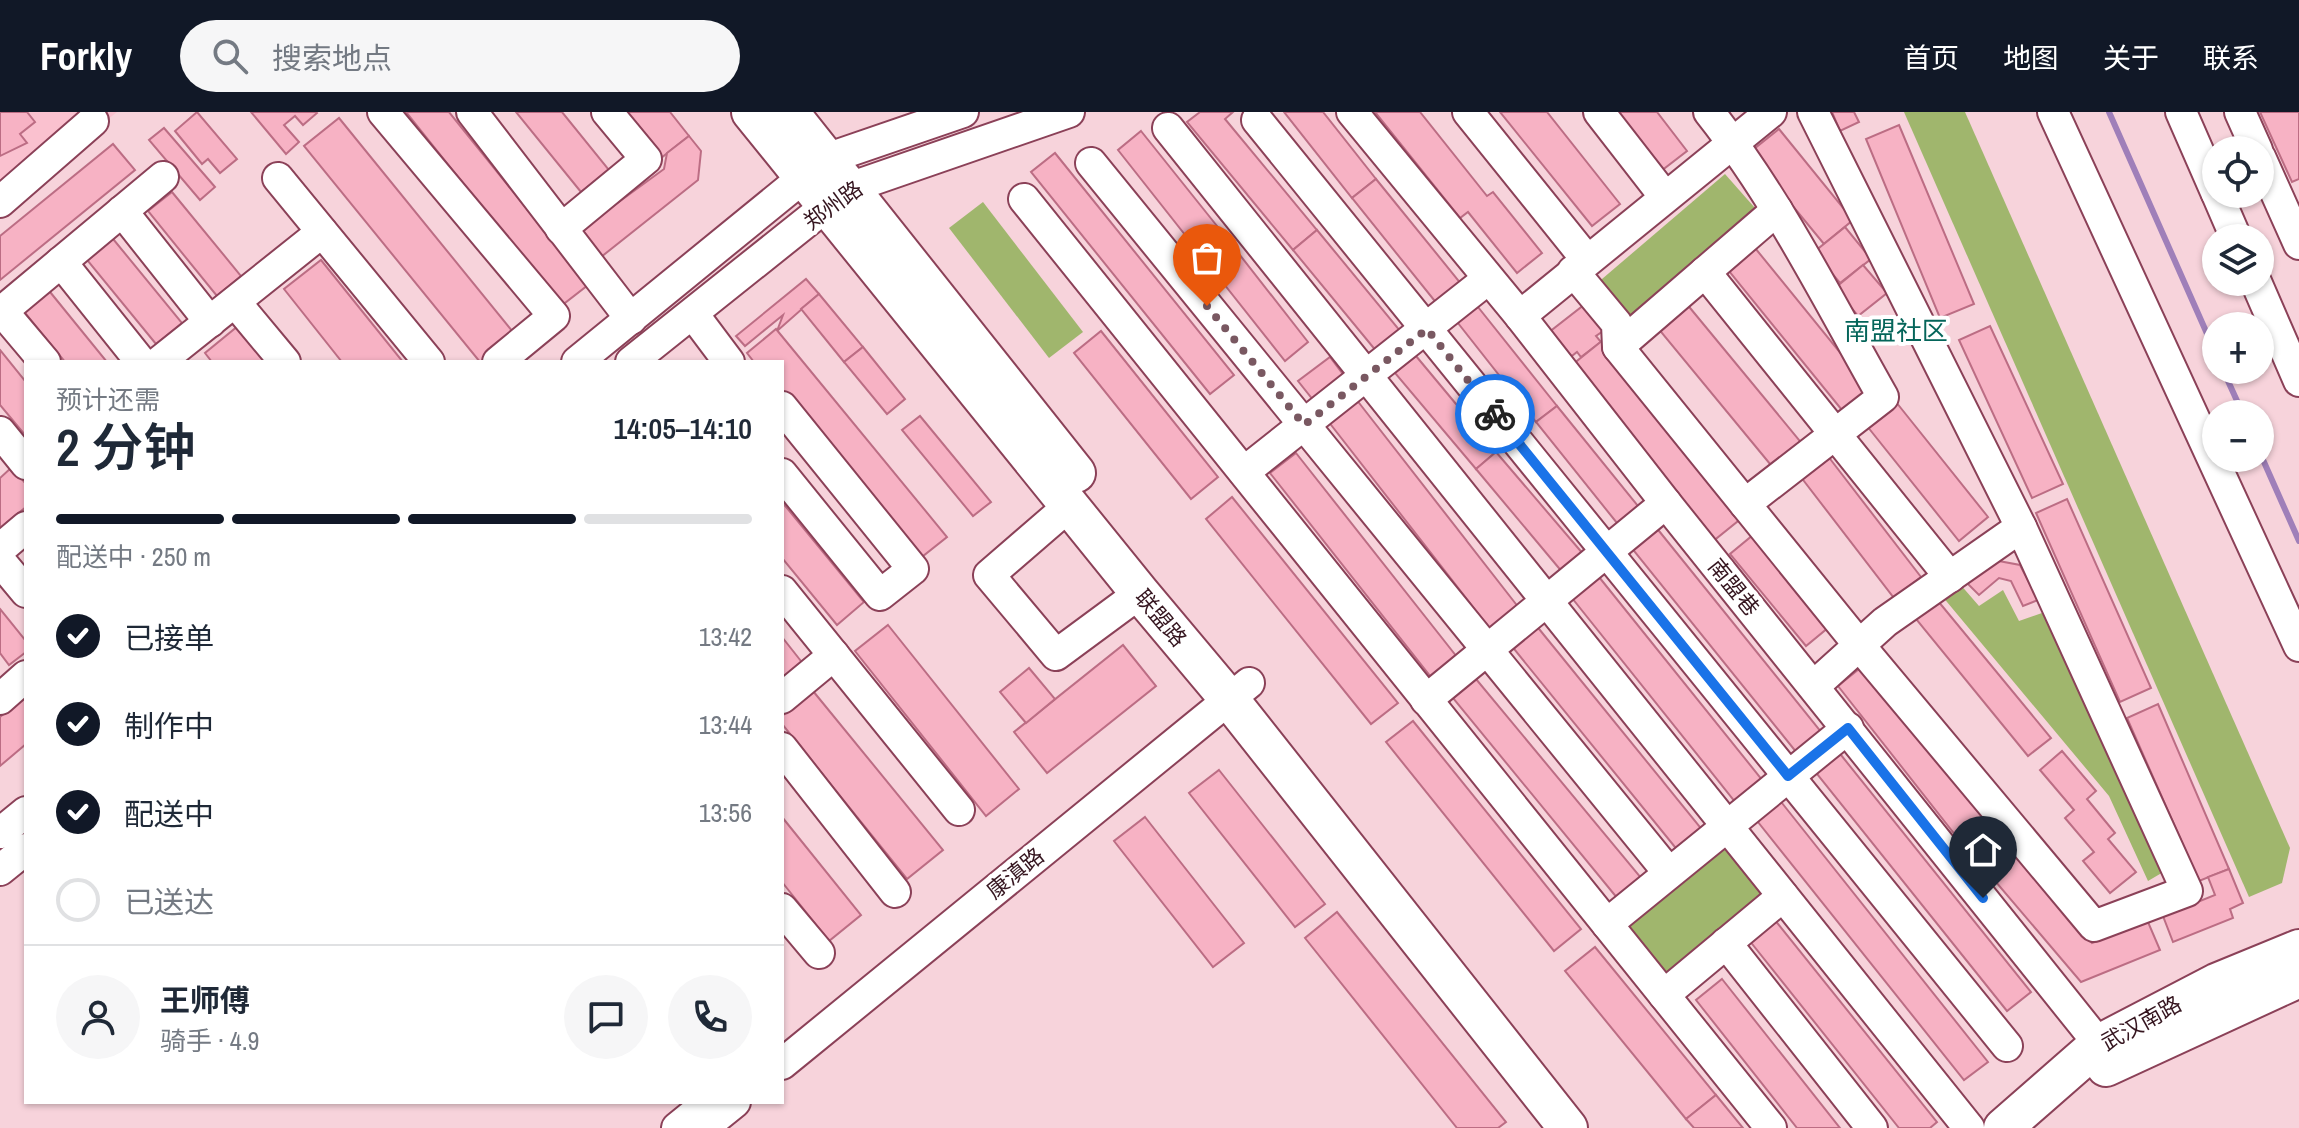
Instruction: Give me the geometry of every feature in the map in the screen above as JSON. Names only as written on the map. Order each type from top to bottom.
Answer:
[{"type":"main road","name":"联盟路","points":[[751,112],[826,183],[1140,553],[1233,685],[1568,1128]]},
{"type":"main road","name":"联盟路","points":[[789,112],[826,183],[1069,506],[1140,593],[1233,685],[1593,1128]]},
{"type":"main road","name":"武汉南路","points":[[2003,1128],[2104,1055],[2216,983],[2299,949]]},
{"type":"main road","name":"武汉南路","points":[[2104,1055],[2299,978]]},
{"type":"main road","name":"武汉南路","points":[[2034,1128],[2099,1071],[2104,1055]]},
{"type":"street","points":[[383,112],[554,316],[500,360]]},
{"type":"street","points":[[472,112],[631,319]]},
{"type":"street","points":[[561,229],[646,159],[607,112]]},
{"type":"street","name":"郑州路","points":[[580,360],[631,319],[826,183],[963,112]]},
{"type":"street","name":"郑州路","points":[[634,360],[693,314],[826,183],[861,182],[1069,112]]},
{"type":"street","name":"南盟巷","points":[[1352,112],[1520,316],[2104,1055]]},
{"type":"street","points":[[1468,112],[1580,266],[1617,324],[1618,347],[1859,645],[2094,926],[2187,891],[2021,527],[1813,112]]},
{"type":"street","points":[[1599,112],[1665,197]]},
{"type":"street","points":[[1709,112],[1733,142],[1777,210],[1883,397],[1745,504]]},
{"type":"street","points":[[1520,316],[1771,112]]},
{"type":"street","points":[[2053,112],[2299,646]]},
{"type":"street","points":[[2181,112],[2202,161]]},
{"type":"street","points":[[2240,112],[2251,136]]},
{"type":"street","points":[[1257,120],[2007,1046]]},
{"type":"street","points":[[0,202],[93,121]]},
{"type":"street","points":[[1168,128],[1969,1128]]},
{"type":"street","points":[[1091,163],[1669,873]]},
{"type":"street","points":[[43,360],[1,312],[163,177]]},
{"type":"street","points":[[278,178],[427,360]]},
{"type":"street","points":[[2274,188],[2299,244]]},
{"type":"street","points":[[1024,199],[1771,1128]]},
{"type":"street","points":[[1618,347],[1777,210]]},
{"type":"street","points":[[122,211],[210,322]]},
{"type":"street","points":[[159,360],[322,232]]},
{"type":"street","points":[[61,262],[154,360]]},
{"type":"street","points":[[1705,272],[1950,577]]},
{"type":"street","points":[[1244,472],[1488,279]]},
{"type":"street","points":[[2262,296],[2299,381]]},
{"type":"street","points":[[235,302],[283,360]]},
{"type":"street","points":[[693,314],[725,360]]},
{"type":"street","points":[[784,409],[913,569],[880,595],[784,476]]},
{"type":"street","points":[[0,432],[24,462]]},
{"type":"street","points":[[1426,700],[1666,503]]},
{"type":"street","points":[[1069,506],[989,575],[1056,655],[1140,593]]},
{"type":"street","points":[[1814,686],[1885,622],[2021,527]]},
{"type":"street","points":[[0,549],[24,529]]},
{"type":"street","points":[[0,561],[24,590]]},
{"type":"street","points":[[784,593],[959,810]]},
{"type":"street","points":[[784,696],[834,655]]},
{"type":"street","points":[[0,699],[24,678]]},
{"type":"street","name":"康滇路","points":[[784,1040],[1233,685]]},
{"type":"street","name":"康滇路","points":[[784,1062],[1233,685]]},
{"type":"street","points":[[1607,924],[1848,728]]},
{"type":"street","points":[[784,751],[895,892]]},
{"type":"street","points":[[0,833],[24,814]]},
{"type":"street","points":[[0,870],[24,851]]},
{"type":"street","points":[[1664,995],[1783,896]]},
{"type":"street","points":[[784,911],[819,953]]},
{"type":"street","points":[[1726,943],[1872,1128]]},
{"type":"street","points":[[694,1117],[730,1104]]},
{"type":"shaded area","points":[[0,112],[117,112],[0,204]]},
{"type":"green space","points":[[1904,112],[1965,112],[2290,848],[2282,883],[2249,897]]},
{"type":"green space","points":[[1725,174],[1762,216],[1631,327],[1595,285]]},
{"type":"green space","points":[[983,202],[1083,332],[1049,358],[949,228]]},
{"type":"green space","points":[[1959,583],[1979,606],[2003,590],[2019,621],[2042,613],[2165,871],[2148,881],[2109,796],[1942,596]]},
{"type":"green space","points":[[1724,845],[1769,901],[1671,980],[1625,924]]},
{"type":"building","points":[[0,112],[27,112],[35,122],[20,134],[27,143],[0,156]]},
{"type":"building","points":[[197,112],[237,159],[220,173],[208,159],[202,164],[175,131]]},
{"type":"building","points":[[251,112],[317,113],[303,125],[295,116],[284,125],[299,142],[286,154]]},
{"type":"building","points":[[406,112],[449,112],[588,285],[561,306]]},
{"type":"building","points":[[516,112],[562,112],[609,170],[581,192]]},
{"type":"building","points":[[624,112],[670,112],[689,136],[661,158]]},
{"type":"building","points":[[1200,112],[1233,112],[1225,119],[1317,230],[1293,250],[1187,122]]},
{"type":"building","points":[[1284,112],[1323,112],[1376,179],[1352,198]]},
{"type":"building","points":[[1375,112],[1420,112],[1487,196],[1493,192],[1542,253],[1517,273],[1468,212],[1460,218]]},
{"type":"building","points":[[1500,112],[1547,112],[1620,204],[1592,226]]},
{"type":"building","points":[[1615,112],[1657,112],[1687,151],[1661,171]]},
{"type":"building","points":[[1832,112],[1854,112],[1859,122],[1840,131]]},
{"type":"building","points":[[2260,112],[2299,112],[2299,179],[2292,182],[2274,143],[2274,136],[2271,136]]},
{"type":"building","points":[[339,118],[517,337],[488,360],[478,360],[304,146]]},
{"type":"building","points":[[1899,125],[1974,304],[1940,318],[1866,139]]},
{"type":"building","points":[[164,128],[215,187],[200,200],[149,140]]},
{"type":"building","points":[[1779,129],[1853,220],[1824,244],[1749,153]]},
{"type":"building","points":[[1141,131],[1225,236],[1201,255],[1118,150]]},
{"type":"building","points":[[689,136],[701,151],[698,180],[596,261],[575,234],[664,169],[667,153]]},
{"type":"building","points":[[113,144],[135,170],[0,280],[0,236]]},
{"type":"building","points":[[1055,153],[1234,375],[1210,394],[1031,172]]},
{"type":"building","points":[[1376,179],[1462,285],[1438,305],[1352,198]]},
{"type":"building","points":[[172,192],[241,276],[217,296],[148,211]]},
{"type":"building","points":[[1845,227],[1871,259],[1840,283],[1814,252]]},
{"type":"building","points":[[1317,230],[1401,332],[1377,352],[1293,250]]},
{"type":"building","points":[[109,234],[182,323],[156,344],[83,255]]},
{"type":"building","points":[[1225,236],[1308,342],[1285,361],[1201,255]]},
{"type":"building","points":[[1751,243],[1873,393],[1846,415],[1724,265]]},
{"type":"building","points":[[321,260],[401,360],[340,360],[284,289]]},
{"type":"building","points":[[1863,265],[1887,293],[1858,316],[1835,288]]},
{"type":"building","points":[[806,279],[819,294],[777,331],[783,315],[745,346],[736,336]]},
{"type":"building","points":[[46,287],[105,360],[63,360],[21,308]]},
{"type":"building","points":[[819,294],[863,347],[844,362],[801,309]]},
{"type":"building","points":[[1681,297],[1804,446],[1775,470],[1652,321]]},
{"type":"building","points":[[1589,301],[1609,327],[1596,336],[1601,342],[1581,357],[1577,352],[1568,359],[1548,333]]},
{"type":"building","points":[[1474,302],[1557,406],[1536,422],[1454,318]]},
{"type":"building","points":[[238,326],[265,360],[210,360],[205,353]]},
{"type":"building","points":[[1990,326],[2063,484],[2032,498],[1959,340]]},
{"type":"building","points":[[776,329],[947,537],[918,560],[784,398],[784,360],[752,360],[747,353]]},
{"type":"building","points":[[1101,331],[1218,477],[1191,499],[1074,353]]},
{"type":"building","points":[[1603,340],[1743,517],[1712,542],[1572,365]]},
{"type":"building","points":[[863,347],[905,399],[887,414],[844,362]]},
{"type":"building","points":[[0,350],[24,380],[24,434],[0,405]]},
{"type":"building","points":[[1416,356],[1496,452],[1476,469],[1395,373]]},
{"type":"building","points":[[1330,357],[1345,377],[1314,401],[1298,381]]},
{"type":"building","points":[[1892,397],[1988,517],[1959,541],[1863,421]]},
{"type":"building","points":[[1356,399],[1519,608],[1491,630],[1328,421]]},
{"type":"building","points":[[1557,406],[1642,511],[1621,528],[1536,422]]},
{"type":"building","points":[[920,416],[991,502],[973,516],[902,430]]},
{"type":"building","points":[[1824,451],[1921,577],[1894,598],[1797,472]]},
{"type":"building","points":[[1496,452],[1584,555],[1563,573],[1476,469]]},
{"type":"building","points":[[1296,453],[1457,657],[1431,677],[1270,473]]},
{"type":"building","points":[[12,467],[24,482],[24,509],[0,528],[0,478]]},
{"type":"building","points":[[1232,497],[1398,703],[1371,724],[1206,519]]},
{"type":"building","points":[[2067,499],[2151,688],[2120,702],[2036,513]]},
{"type":"building","points":[[784,504],[864,602],[837,625],[784,560]]},
{"type":"building","points":[[1655,526],[1822,733],[1797,753],[1630,546]]},
{"type":"building","points":[[1753,535],[1829,627],[1806,646],[1730,554]]},
{"type":"building","points":[[1988,559],[2020,565],[2038,600],[2023,606],[2011,581],[1999,578],[1979,595],[1963,579]]},
{"type":"building","points":[[1595,572],[1763,781],[1736,803],[1568,593]]},
{"type":"building","points":[[1938,601],[2051,738],[2028,756],[1916,619]]},
{"type":"building","points":[[0,609],[24,639],[24,654],[9,665],[0,653]]},
{"type":"building","points":[[1535,624],[1704,832],[1679,852],[1510,644]]},
{"type":"building","points":[[888,625],[1019,789],[986,816],[855,651]]},
{"type":"building","points":[[784,640],[808,670],[784,688]]},
{"type":"building","points":[[1123,645],[1156,686],[1047,773],[1014,732]]},
{"type":"building","points":[[1864,665],[1986,821],[1960,841],[1838,686]]},
{"type":"building","points":[[1029,668],[1055,699],[1026,723],[1000,692]]},
{"type":"building","points":[[1471,673],[1642,879],[1618,899],[1448,692]]},
{"type":"building","points":[[813,691],[943,850],[907,879],[784,726],[784,714]]},
{"type":"building","points":[[24,697],[24,746],[0,766],[0,717]]},
{"type":"building","points":[[2158,704],[2229,869],[2199,881],[2127,718]]},
{"type":"building","points":[[1413,721],[1581,929],[1554,951],[1386,742]]},
{"type":"building","points":[[1837,750],[2031,992],[2007,1011],[1813,769]]},
{"type":"building","points":[[2062,751],[2096,791],[2087,799],[2115,833],[2108,839],[2136,872],[2110,893],[2083,861],[2094,852],[2065,818],[2074,810],[2040,770]]},
{"type":"building","points":[[1219,770],[1325,904],[1295,927],[1189,793]]},
{"type":"building","points":[[1778,798],[1988,1062],[1964,1080],[1754,817]]},
{"type":"building","points":[[1145,817],[1244,943],[1213,967],[1114,841]]},
{"type":"building","points":[[784,819],[861,915],[829,941],[784,885]]},
{"type":"building","points":[[1999,833],[2092,943],[2148,922],[2160,950],[2081,982],[1973,855]]},
{"type":"building","points":[[2229,869],[2243,903],[2230,909],[2233,918],[2173,942],[2163,916],[2215,895],[2208,877]]},
{"type":"building","points":[[1337,912],[1506,1122],[1498,1128],[1457,1128],[1305,938]]},
{"type":"building","points":[[1770,914],[1937,1122],[1930,1128],[1899,1128],[1745,935]]},
{"type":"building","points":[[1595,947],[1716,1095],[1686,1119],[1565,971]]},
{"type":"building","points":[[1722,979],[1840,1128],[1797,1128],[1696,1000]]},
{"type":"building","points":[[1716,1095],[1743,1128],[1694,1128],[1686,1119]]},
{"type":"waterway","points":[[2109,112],[2202,322]]},
{"type":"waterway","points":[[2229,384],[2237,400]]},
{"type":"waterway","points":[[2268,472],[2299,541]]},
{"type":"way so far","points":[[1207,306],[1304,425],[1427,329],[1495,414]]},
{"type":"district","name":"南盟社区","points":[[1896,331]]},
{"type":"route","points":[[1495,414],[1788,776],[1848,728],[1983,898]]}]
